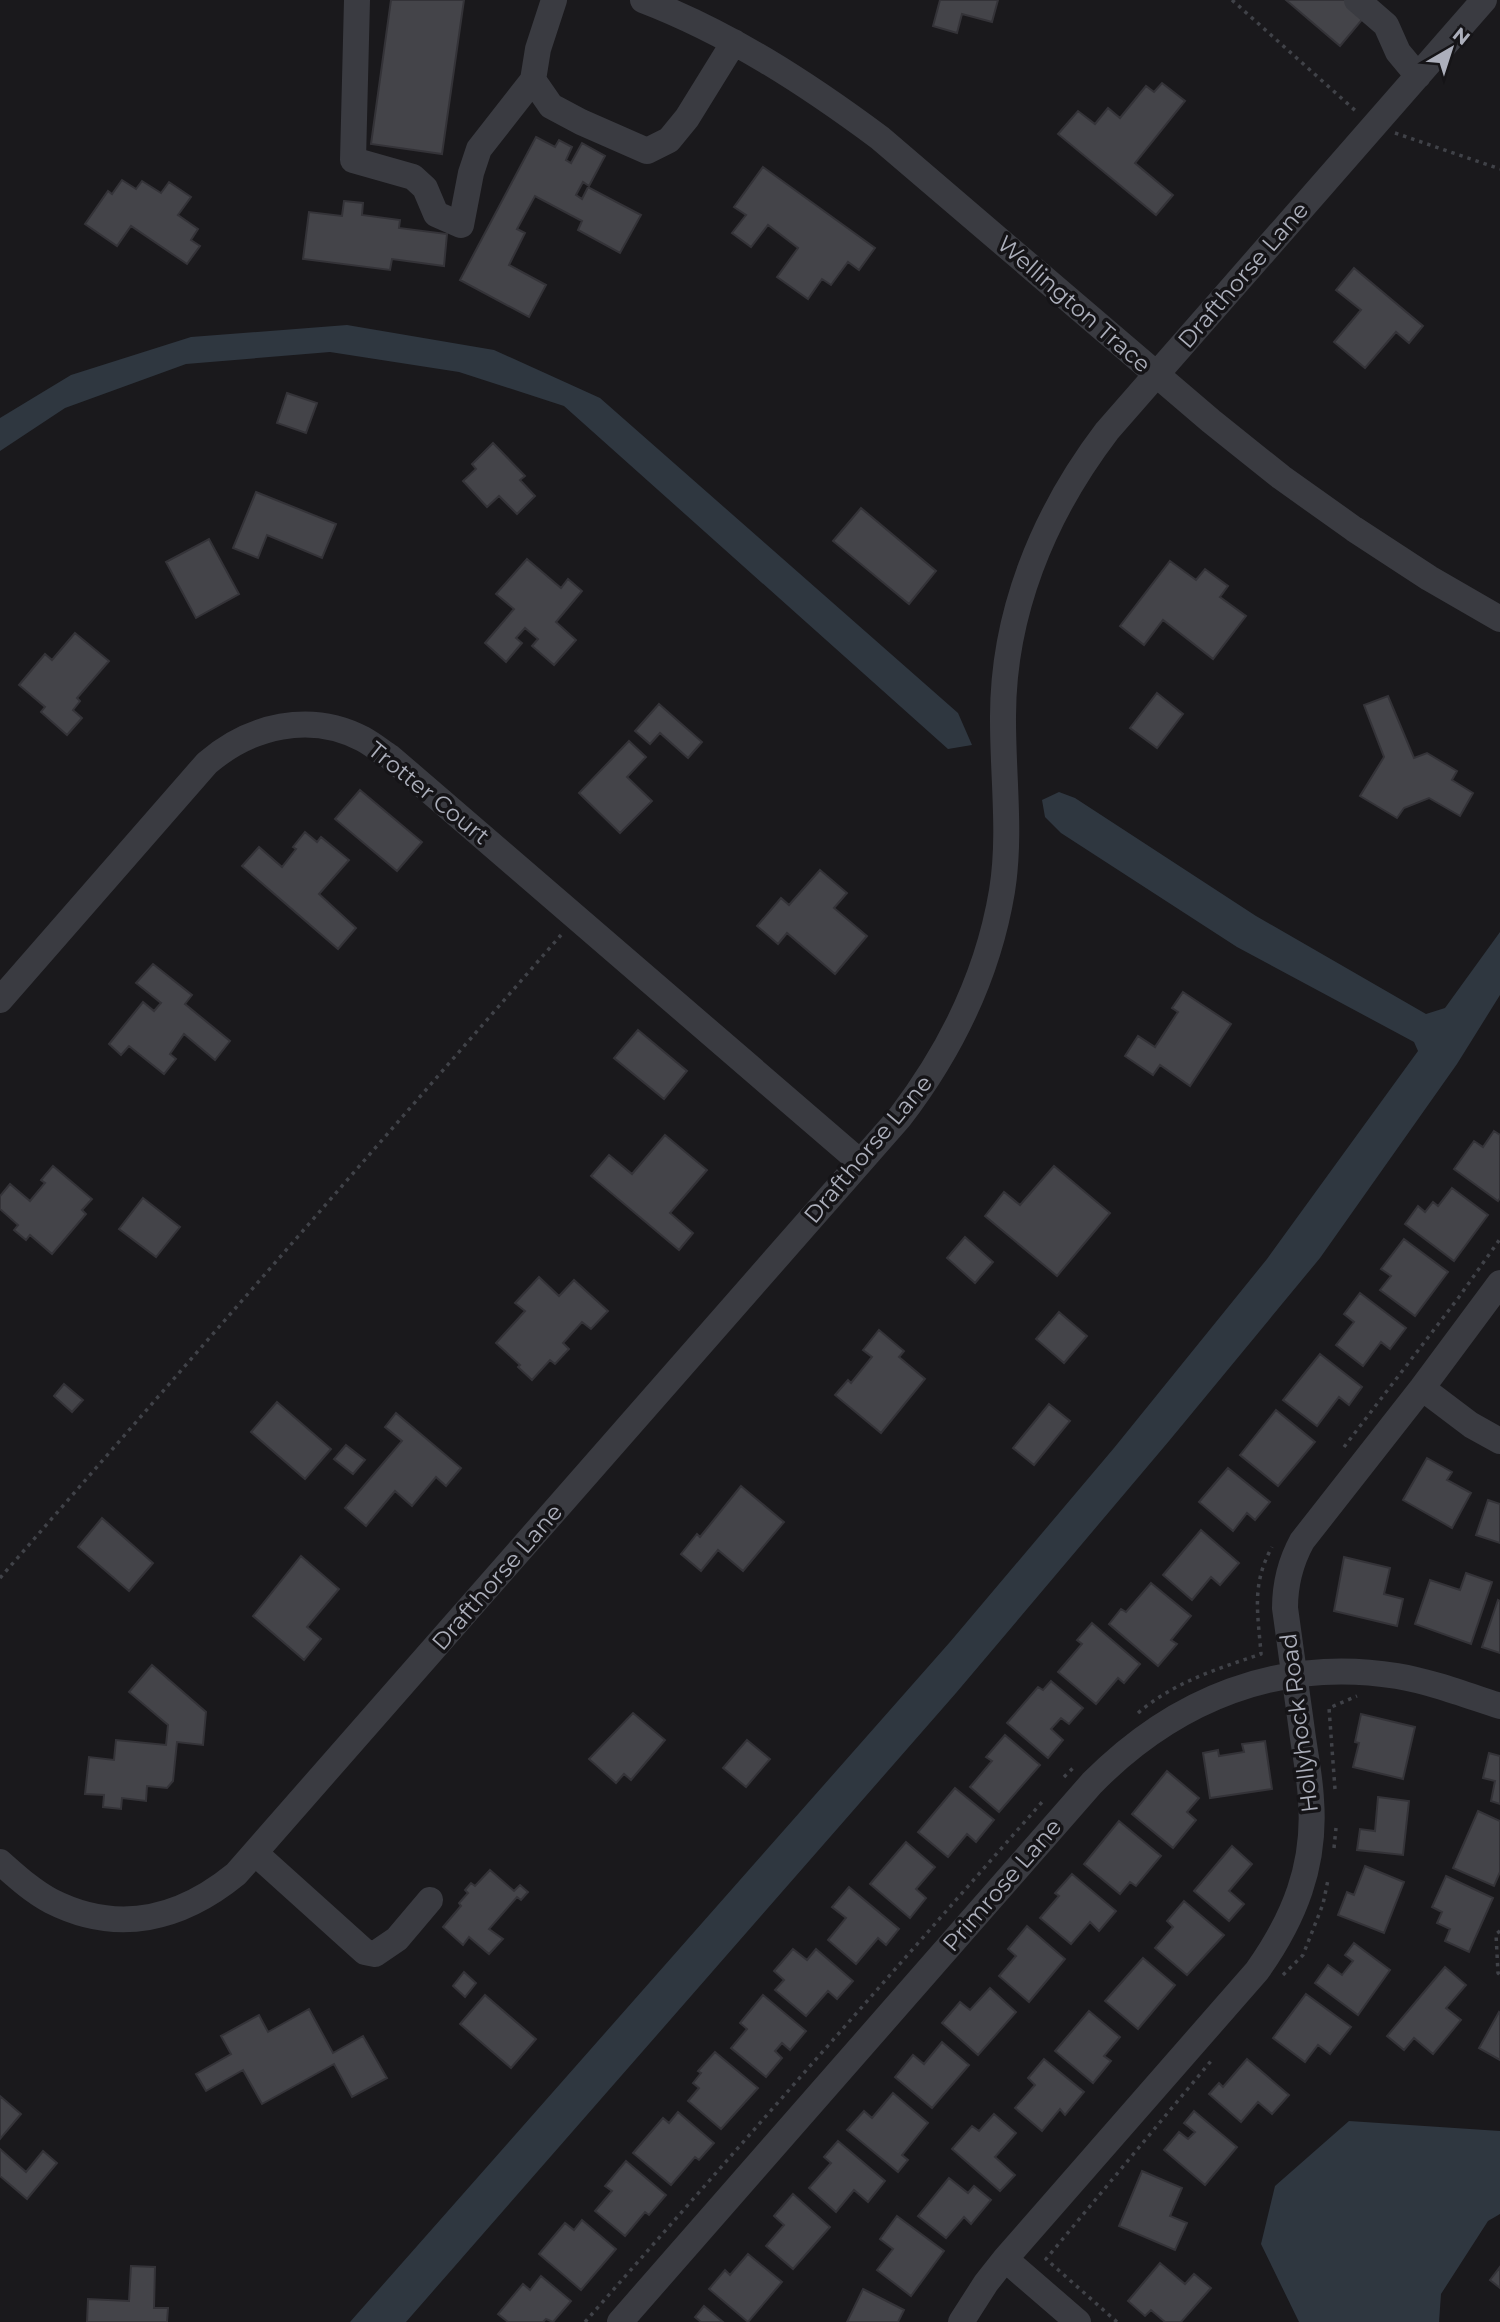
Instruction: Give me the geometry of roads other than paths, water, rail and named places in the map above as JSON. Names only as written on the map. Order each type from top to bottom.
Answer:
[{"type":"street","points":[[357,0],[353,159],[413,177],[425,188],[436,214],[461,225],[471,173],[479,149],[533,80],[538,49],[554,0]]},
{"type":"street","name":"Wellington Trace","points":[[643,0],[734,42],[828,99],[880,138],[1281,477],[1429,578],[1500,618]]},
{"type":"street","points":[[1357,0],[1386,25],[1398,52],[1418,76]]},
{"type":"street","name":"Drafthorse Lane","points":[[0,1862],[26,1885],[61,1905],[86,1914],[113,1918],[140,1919],[192,1905],[236,1874],[900,1117],[940,1061],[964,1015],[983,967],[996,923],[1007,837],[1003,718],[1006,665],[1022,595],[1037,550],[1059,503],[1107,431],[1484,0]]},
{"type":"street","points":[[533,80],[551,106],[647,151],[669,140],[687,118],[734,42]]},
{"type":"street","name":"Trotter Court","points":[[0,1000],[207,763],[231,744],[259,731],[305,724],[320,726],[343,731],[364,740],[390,757],[860,1162]]},
{"type":"street","name":"Hollyhock Road","points":[[961,2322],[1005,2259],[1257,1971],[1292,1914],[1307,1867],[1311,1801],[1285,1594],[1287,1576],[1301,1541],[1422,1388],[1500,1283]]},
{"type":"street","points":[[1422,1388],[1471,1425],[1500,1441]]},
{"type":"street","name":"Primrose Lane","points":[[620,2322],[1084,1792],[1112,1762],[1154,1729],[1210,1698],[1251,1684],[1326,1672],[1399,1676],[1500,1706]]},
{"type":"street","points":[[255,1853],[365,1952],[375,1954],[397,1939],[430,1900]]},
{"type":"street","points":[[1005,2259],[1078,2322]]}]
